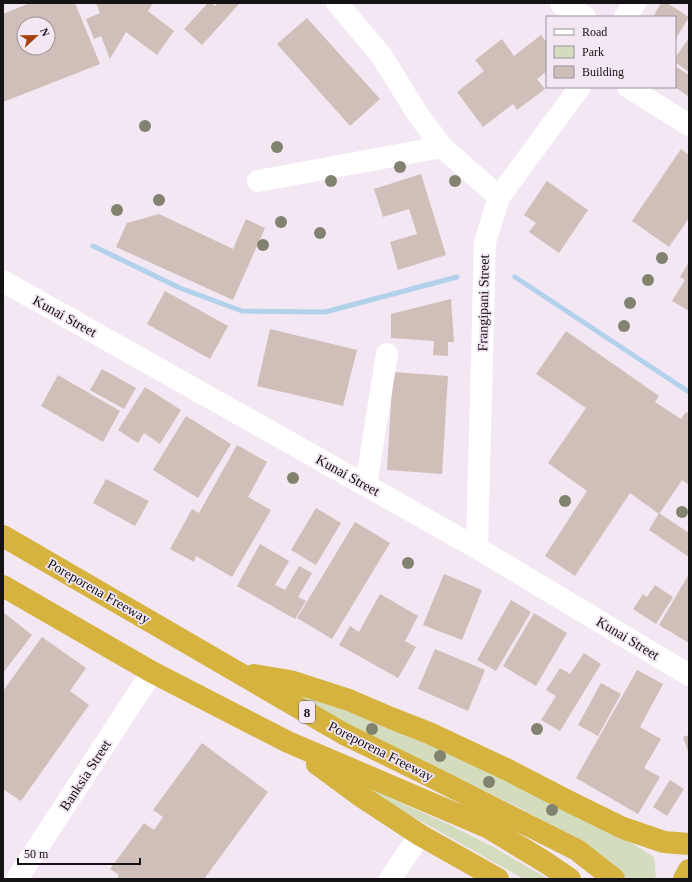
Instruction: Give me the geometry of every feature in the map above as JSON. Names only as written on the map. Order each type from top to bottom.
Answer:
[{"type":"highway","name":"Poreporena Freeway","points":[[3,536],[344,734],[577,850],[614,879]]},
{"type":"highway","name":"Poreporena Freeway","points":[[3,586],[152,672],[288,742],[489,828],[570,879]]},
{"type":"highway","points":[[239,672],[290,681],[349,700],[429,733],[508,770],[624,828],[664,842],[689,844]]},
{"type":"highway","points":[[288,742],[359,795],[420,835],[498,879]]},
{"type":"highway","points":[[684,879],[689,870]]},
{"type":"street","points":[[337,3],[381,55],[417,113],[442,147],[499,197]]},
{"type":"street","points":[[561,3],[562,5],[583,16]]},
{"type":"street","points":[[626,16],[635,3]]},
{"type":"street","name":"Frangipani Street","points":[[477,548],[485,242],[499,197],[579,88]]},
{"type":"street","points":[[630,88],[689,125]]},
{"type":"street","points":[[258,181],[442,147]]},
{"type":"street","name":"Kunai Street","points":[[3,281],[477,548],[689,675]]},
{"type":"street","points":[[366,485],[387,354]]},
{"type":"street","name":"Banksia Street","points":[[17,879],[152,672]]},
{"type":"street","points":[[390,879],[420,835]]},
{"type":"green space","points":[[284,688],[319,696],[551,798],[654,857],[656,879],[628,879],[569,835],[518,807],[326,714]]},
{"type":"green space","points":[[351,780],[450,825],[495,848],[548,879],[524,879]]},
{"type":"building","points":[[30,3],[75,3],[100,64],[3,102],[3,14]]},
{"type":"building","points":[[96,3],[153,3],[148,11],[174,31],[157,55],[126,32],[110,59],[101,36],[94,39],[86,19],[100,13]]},
{"type":"building","points":[[208,3],[215,6],[218,3],[239,4],[202,45],[184,29]]},
{"type":"building","points":[[661,3],[667,3],[689,17],[676,38],[676,16],[654,16]]},
{"type":"building","points":[[307,18],[380,99],[350,126],[277,44]]},
{"type":"building","points":[[541,35],[546,42],[546,72],[537,79],[545,89],[517,110],[513,104],[483,127],[457,92],[484,71],[475,60],[502,39],[514,56]]},
{"type":"building","points":[[689,38],[689,72],[676,63],[676,57]]},
{"type":"building","points":[[676,67],[689,75],[689,97],[676,88]]},
{"type":"building","points":[[681,149],[689,155],[689,218],[669,247],[632,221]]},
{"type":"building","points":[[421,174],[446,255],[398,270],[390,242],[417,234],[409,209],[383,217],[374,189]]},
{"type":"building","points":[[547,181],[588,210],[559,253],[529,232],[536,223],[524,215]]},
{"type":"building","points":[[159,214],[233,249],[246,219],[265,228],[233,300],[116,247],[127,223]]},
{"type":"building","points":[[689,262],[689,311],[672,301],[685,280],[680,277]]},
{"type":"building","points":[[165,291],[228,326],[210,359],[147,324]]},
{"type":"building","points":[[451,299],[454,342],[448,342],[448,356],[433,355],[434,341],[391,338],[391,314]]},
{"type":"building","points":[[270,329],[357,350],[343,406],[257,386]]},
{"type":"building","points":[[566,331],[659,396],[655,402],[681,419],[686,412],[689,414],[689,485],[682,480],[659,514],[630,493],[575,576],[545,556],[587,491],[548,463],[586,408],[536,374]]},
{"type":"building","points":[[102,369],[136,388],[124,409],[90,390]]},
{"type":"building","points":[[393,372],[448,376],[442,474],[387,470]]},
{"type":"building","points":[[58,375],[120,411],[103,442],[41,406]]},
{"type":"building","points":[[145,387],[181,410],[160,444],[144,433],[138,443],[118,430]]},
{"type":"building","points":[[186,416],[231,444],[198,498],[153,470]]},
{"type":"building","points":[[237,445],[267,462],[248,497],[271,510],[232,577],[196,556],[194,562],[170,549],[192,509],[199,513]]},
{"type":"building","points":[[106,479],[149,501],[135,526],[93,503]]},
{"type":"building","points":[[316,508],[341,523],[316,565],[291,550]]},
{"type":"building","points":[[659,513],[689,533],[689,557],[649,530]]},
{"type":"building","points":[[355,522],[390,543],[332,639],[297,618]]},
{"type":"building","points":[[260,544],[289,561],[275,585],[285,590],[299,566],[312,573],[298,597],[306,601],[295,619],[237,586]]},
{"type":"building","points":[[444,574],[482,590],[462,640],[423,625]]},
{"type":"building","points":[[689,574],[689,643],[659,625]]},
{"type":"building","points":[[655,585],[673,597],[656,624],[633,609],[643,594],[647,597]]},
{"type":"building","points":[[380,594],[418,616],[405,641],[416,647],[398,678],[339,645],[350,626],[359,632]]},
{"type":"building","points":[[511,600],[531,612],[496,671],[477,660]]},
{"type":"building","points":[[3,612],[32,635],[3,673]]},
{"type":"building","points":[[534,613],[567,633],[536,686],[503,666]]},
{"type":"building","points":[[42,637],[86,668],[70,691],[89,705],[21,801],[3,789],[3,691]]},
{"type":"building","points":[[435,649],[485,670],[468,711],[418,689]]},
{"type":"building","points":[[584,653],[601,664],[560,731],[541,720],[556,696],[546,690],[560,668],[570,674]]},
{"type":"building","points":[[637,670],[663,684],[640,727],[661,739],[644,768],[660,777],[638,814],[576,778]]},
{"type":"building","points":[[601,683],[621,694],[598,736],[578,725]]},
{"type":"building","points":[[689,735],[689,754],[683,737]]},
{"type":"building","points":[[202,743],[268,792],[204,879],[117,879],[119,875],[110,869],[144,823],[154,830],[163,817],[153,810]]},
{"type":"building","points":[[670,780],[684,789],[667,816],[653,807]]},
{"type":"waterway","points":[[93,246],[180,288],[242,311],[325,312],[457,277]]},
{"type":"waterway","points":[[515,277],[689,392]]}]
